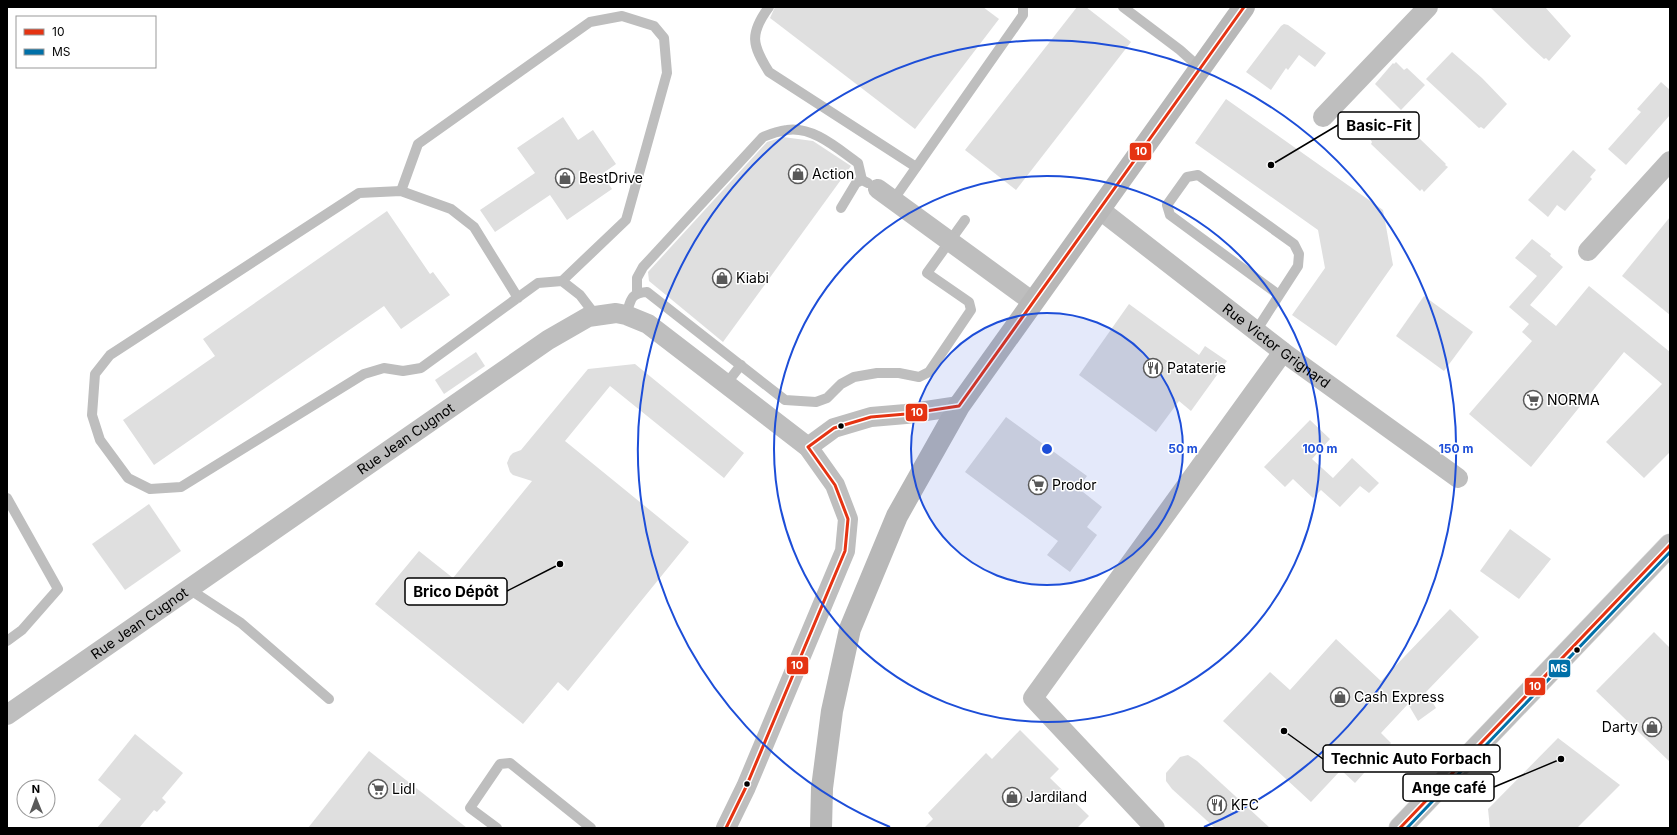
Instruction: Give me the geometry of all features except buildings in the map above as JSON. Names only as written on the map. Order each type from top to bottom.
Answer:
[{"type":"main road","points":[[821,828],[822,788],[832,711],[850,629],[896,516],[959,406],[1244,7]]},
{"type":"main road","points":[[1400,828],[1670,545]]},
{"type":"street","points":[[1324,117],[1428,7]]},
{"type":"street","points":[[1588,251],[1670,161]]},
{"type":"street","points":[[878,189],[1033,302]]},
{"type":"street","name":"Rue Victor Grignard","points":[[1099,209],[1283,352],[1458,478]]},
{"type":"street","name":"Rue Jean Cugnot","points":[[7,715],[548,340],[588,317],[616,313],[626,315],[648,324],[808,447],[835,485],[848,519],[845,551],[746,787],[726,828]]},
{"type":"street","points":[[1156,828],[1033,698],[1283,352]]},
{"type":"street","points":[[808,447],[834,428],[872,417],[906,414],[959,406]]},
{"type":"lane","points":[[769,7],[760,19],[754,34],[757,53],[768,72],[916,167]]},
{"type":"lane","points":[[841,208],[856,183],[878,189],[916,167],[1023,15],[1023,7]]},
{"type":"lane","points":[[1123,7],[1180,50],[1200,68]]},
{"type":"lane","points":[[401,191],[418,144],[590,22],[622,16],[654,26],[664,38],[667,73],[626,220],[562,281],[538,283],[518,298],[421,368],[402,371],[384,368],[364,374],[181,487],[150,490],[128,478],[100,440],[92,416],[95,374],[110,355],[359,192],[401,191],[451,209],[474,227],[518,298]]},
{"type":"lane","points":[[637,292],[637,278],[643,267],[763,137],[787,130],[806,131],[820,138],[858,163],[878,189]]},
{"type":"lane","points":[[1256,330],[1279,295],[1298,266],[1299,254],[1294,244],[1198,176],[1187,177],[1167,205],[1170,215],[1279,295]]},
{"type":"lane","points":[[626,315],[632,296],[637,292],[647,292],[785,400],[816,402],[827,398],[841,384],[854,377],[877,373],[899,373],[919,377],[929,372],[971,310],[969,302],[927,273],[965,220]]},
{"type":"lane","points":[[562,281],[580,295],[596,316]]},
{"type":"lane","points":[[726,384],[741,365]]},
{"type":"lane","points":[[7,498],[58,590],[22,630],[7,641]]},
{"type":"lane","points":[[189,589],[241,623],[330,700]]},
{"type":"lane","points":[[497,828],[470,808],[500,764],[510,763],[591,828]]},
{"type":"transit line","name":"10","points":[[726,828],[746,787],[845,551],[848,519],[835,485],[808,447],[834,428],[871,417],[906,414],[959,406],[1244,7]]},
{"type":"transit line","name":"10","points":[[1400,828],[1670,545]]},
{"type":"transit line","name":"MS","points":[[1407,828],[1670,552]]},
{"type":"place","name":"Basic-Fit","points":[[1271,165]]},
{"type":"place","name":"Action","points":[[798,174]]},
{"type":"place","name":"BestDrive","points":[[565,178]]},
{"type":"place","name":"Kiabi","points":[[722,278]]},
{"type":"place","name":"Pataterie","points":[[1153,368]]},
{"type":"place","name":"NORMA","points":[[1533,400]]},
{"type":"place","name":"Prodor","points":[[1038,485]]},
{"type":"place","name":"Brico Dépôt","points":[[560,564]]},
{"type":"place","name":"Cash Express","points":[[1340,697]]},
{"type":"place","name":"Darty","points":[[1652,727]]},
{"type":"place","name":"Technic Auto Forbach","points":[[1284,731]]},
{"type":"place","name":"Ange café","points":[[1561,759]]},
{"type":"place","name":"Lidl","points":[[378,789]]},
{"type":"place","name":"Jardiland","points":[[1012,797]]},
{"type":"place","name":"KFC","points":[[1217,805]]}]
